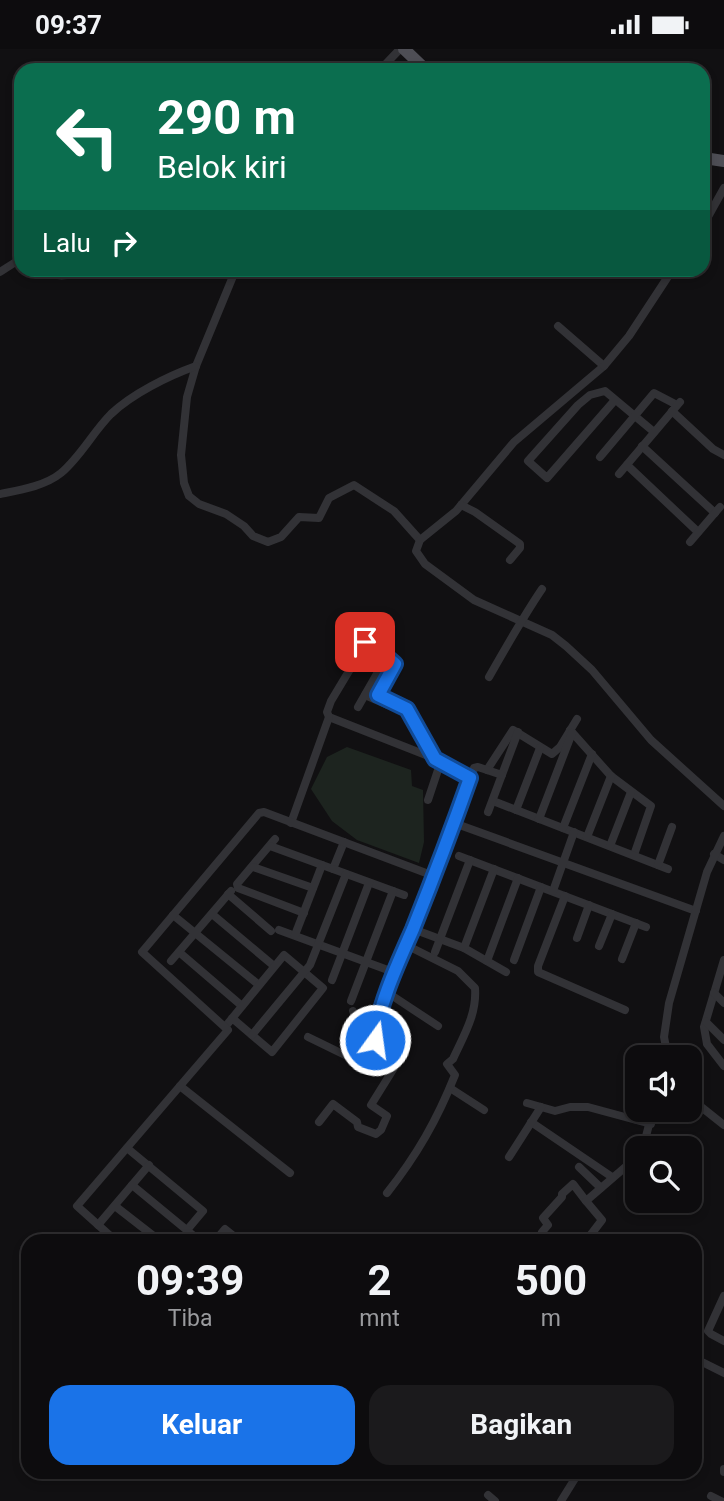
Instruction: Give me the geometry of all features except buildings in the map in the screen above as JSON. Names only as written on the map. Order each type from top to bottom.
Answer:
[{"type":"main road","points":[[402,49],[418,63]]},
{"type":"street","points":[[387,63],[402,49]]},
{"type":"street","points":[[710,213],[724,188]]},
{"type":"street","points":[[233,277],[196,366],[187,397],[181,455],[184,483],[189,496],[198,504],[226,514],[253,536],[268,542],[281,537],[299,517],[319,518],[329,498],[354,485],[394,511],[420,540]]},
{"type":"street","points":[[669,277],[629,337],[604,366],[514,442],[449,518],[420,540],[416,551],[425,564],[474,600],[552,635],[579,658],[651,740],[724,806]]},
{"type":"street","points":[[558,326],[604,366]]},
{"type":"street","points":[[0,494],[24,489],[62,472],[121,405],[156,383],[196,366]]},
{"type":"street","points":[[615,400],[547,478],[528,461],[578,405],[590,395],[605,391],[654,432]]},
{"type":"street","points":[[600,457],[654,393],[676,406],[713,449],[724,455]]},
{"type":"street","points":[[619,474],[676,406]]},
{"type":"street","points":[[642,446],[718,510],[690,542]]},
{"type":"street","points":[[626,465],[698,532]]},
{"type":"street","points":[[461,505],[520,544],[520,548],[510,560]]},
{"type":"street","points":[[489,677],[520,621],[542,589]]},
{"type":"street","points":[[428,800],[438,760],[407,709],[378,695],[395,667],[394,663],[370,642],[365,642],[331,701],[327,712],[330,717],[438,760],[470,778]]},
{"type":"street","points":[[358,707],[386,658]]},
{"type":"street","points":[[365,695],[410,715]]},
{"type":"street","points":[[291,823],[330,717]]},
{"type":"street","points":[[539,819],[577,719]]},
{"type":"street","points":[[487,770],[513,730],[549,754],[554,753],[572,731]]},
{"type":"street","points":[[572,731],[611,776],[650,805],[651,809],[634,856]]},
{"type":"street","points":[[488,812],[518,732]]},
{"type":"street","points":[[516,810],[540,748]]},
{"type":"street","points":[[563,828],[592,754]]},
{"type":"street","points":[[319,1122],[332,1104],[357,1122],[358,1127],[376,1134],[381,1130],[387,1116],[371,1105],[394,1068],[375,1053],[372,1038],[475,767],[502,775]]},
{"type":"street","points":[[587,837],[611,776]]},
{"type":"street","points":[[610,846],[631,792]]},
{"type":"street","points":[[493,801],[668,869]]},
{"type":"street","points":[[109,1234],[77,1206],[228,1030],[142,952],[259,813],[264,812],[434,876]]},
{"type":"street","points":[[454,823],[696,911]]},
{"type":"street","points":[[658,865],[672,827]]},
{"type":"street","points":[[552,891],[574,832]]},
{"type":"street","points":[[666,1045],[666,1016],[696,911],[720,857],[724,836]]},
{"type":"street","points":[[304,913],[239,888],[237,884],[272,842],[322,865],[404,895]]},
{"type":"street","points":[[333,869],[344,842]]},
{"type":"street","points":[[459,856],[646,927]]},
{"type":"street","points":[[435,952],[470,860]]},
{"type":"street","points":[[295,936],[322,865]]},
{"type":"street","points":[[253,867],[313,888]]},
{"type":"street","points":[[464,948],[495,869]]},
{"type":"street","points":[[252,1035],[310,965],[346,874]]},
{"type":"street","points":[[487,961],[518,878]]},
{"type":"street","points":[[332,979],[369,883]]},
{"type":"street","points":[[514,960],[541,887]]},
{"type":"street","points":[[351,1001],[393,891]]},
{"type":"street","points":[[172,961],[230,892],[275,930],[396,973]]},
{"type":"street","points":[[565,896],[538,972],[625,1010]]},
{"type":"street","points":[[577,938],[589,905]]},
{"type":"street","points":[[212,914],[274,966]]},
{"type":"street","points":[[599,946],[612,914]]},
{"type":"street","points":[[173,915],[259,985]]},
{"type":"street","points":[[622,959],[636,923]]},
{"type":"street","points":[[413,929],[464,948],[506,972]]},
{"type":"street","points":[[387,1193],[436,1121],[455,1073],[447,1064],[453,1059],[474,1013],[476,1001],[475,988],[458,971],[406,946]]},
{"type":"street","points":[[179,952],[242,1006]]},
{"type":"street","points":[[225,1027],[232,1018],[259,985],[274,966],[284,955],[323,988],[272,1052],[232,1018]]},
{"type":"street","points":[[723,965],[704,1027],[707,1044],[724,1066]]},
{"type":"street","points":[[388,993],[438,1026]]},
{"type":"street","points":[[714,993],[724,1003]]},
{"type":"street","points":[[353,1011],[358,1025],[372,1038]]},
{"type":"street","points":[[706,1022],[724,1040]]},
{"type":"street","points":[[308,1037],[347,1056],[372,1038]]},
{"type":"street","points":[[180,1086],[290,1173]]},
{"type":"street","points":[[450,1088],[484,1110]]},
{"type":"street","points":[[527,1103],[560,1111],[570,1107],[588,1107],[651,1125]]},
{"type":"street","points":[[509,1157],[541,1107]]},
{"type":"street","points":[[702,1108],[724,1125]]},
{"type":"street","points":[[531,1122],[612,1177]]},
{"type":"street","points":[[647,1136],[651,1122]]},
{"type":"street","points":[[127,1147],[203,1211],[187,1230]]},
{"type":"street","points":[[99,1225],[149,1165]]},
{"type":"street","points":[[579,1167],[601,1188]]},
{"type":"street","points":[[586,1201],[625,1167]]},
{"type":"street","points":[[544,1234],[542,1232],[548,1225],[542,1218],[573,1184],[602,1220],[593,1234]]},
{"type":"street","points":[[132,1185],[192,1234]]},
{"type":"street","points":[[115,1206],[151,1234]]},
{"type":"street","points":[[724,1296],[722,1307],[709,1333],[724,1341]]},
{"type":"street","points":[[702,1362],[724,1373]]},
{"type":"street","points":[[561,1501],[575,1479]]},
{"type":"street","points":[[711,1496],[722,1501]]},
{"type":"shaded area","points":[[347,747],[411,770],[412,786],[423,790],[424,842],[419,863],[357,840],[332,821],[311,789],[327,757]]},
{"type":"route","points":[[365,642],[370,642],[395,664],[378,695],[407,709],[435,759],[470,778],[388,993],[378,1021],[375,1040]]}]
